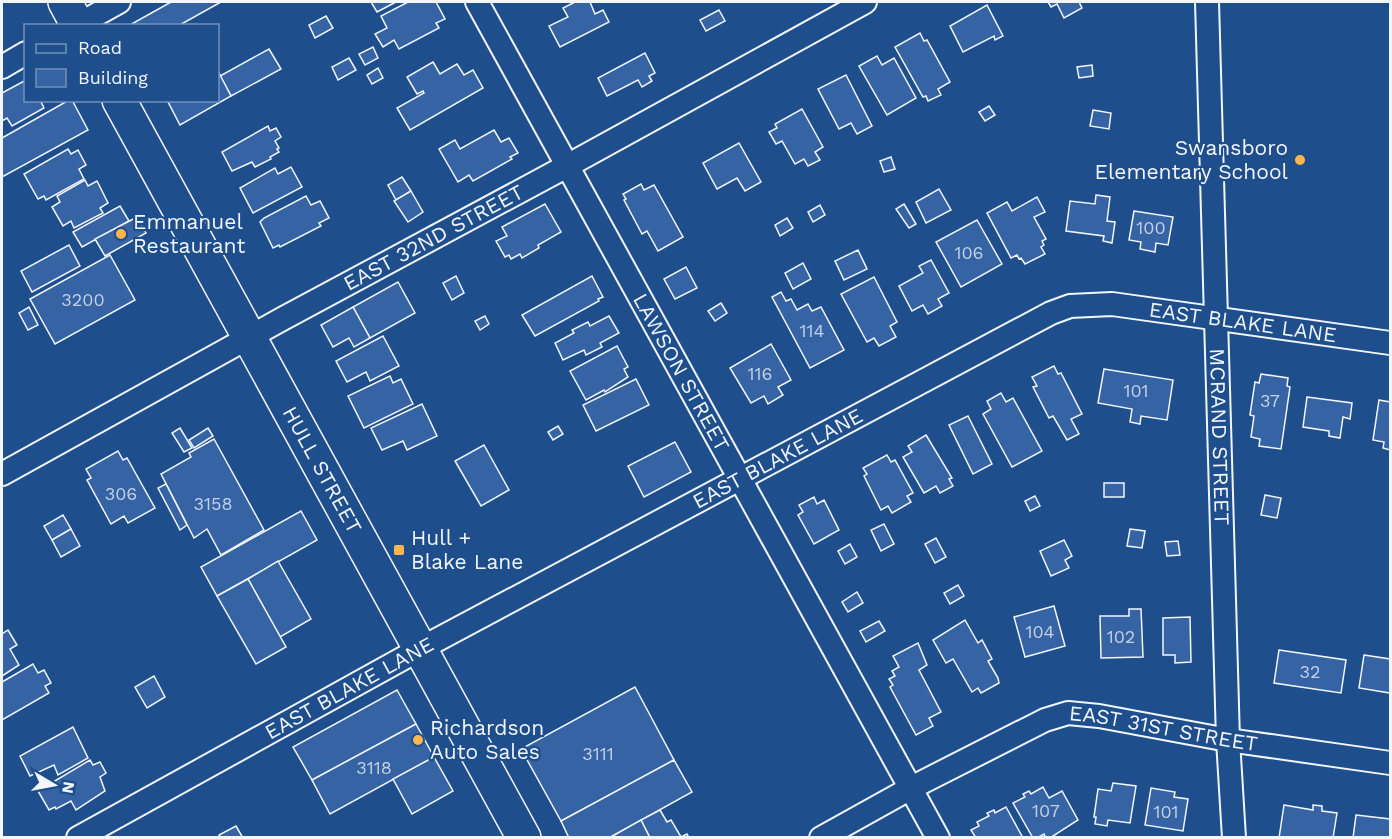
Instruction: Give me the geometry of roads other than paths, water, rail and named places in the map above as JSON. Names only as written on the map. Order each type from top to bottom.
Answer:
[{"type":"main road","points":[[65,2],[76,24]]},
{"type":"main road","name":"HULL STREET","points":[[120,102],[524,837]]},
{"type":"street","points":[[79,24],[119,2]]},
{"type":"street","name":"LAWSON STREET","points":[[477,2],[938,837]]},
{"type":"street","name":"EAST 32ND STREET","points":[[2,474],[865,2]]},
{"type":"street","name":"MCRAND STREET","points":[[1206,2],[1228,740],[1234,837]]},
{"type":"street","points":[[2,67],[24,54]]},
{"type":"street","name":"EAST BLAKE LANE","points":[[78,837],[420,649],[1030,322],[1070,306],[1112,304],[1390,343]]},
{"type":"street","name":"EAST 31ST STREET","points":[[821,837],[1045,720],[1068,713],[1099,716],[1228,740],[1390,763]]},
{"type":"place","name":"Swansboro Elementary School","points":[[1300,160]]},
{"type":"place","name":"Emmanuel Restaurant","points":[[121,234]]},
{"type":"place","name":"Hull + Blake Lane","points":[[399,550]]},
{"type":"place","name":"Richardson Auto Sales","points":[[418,740]]}]
